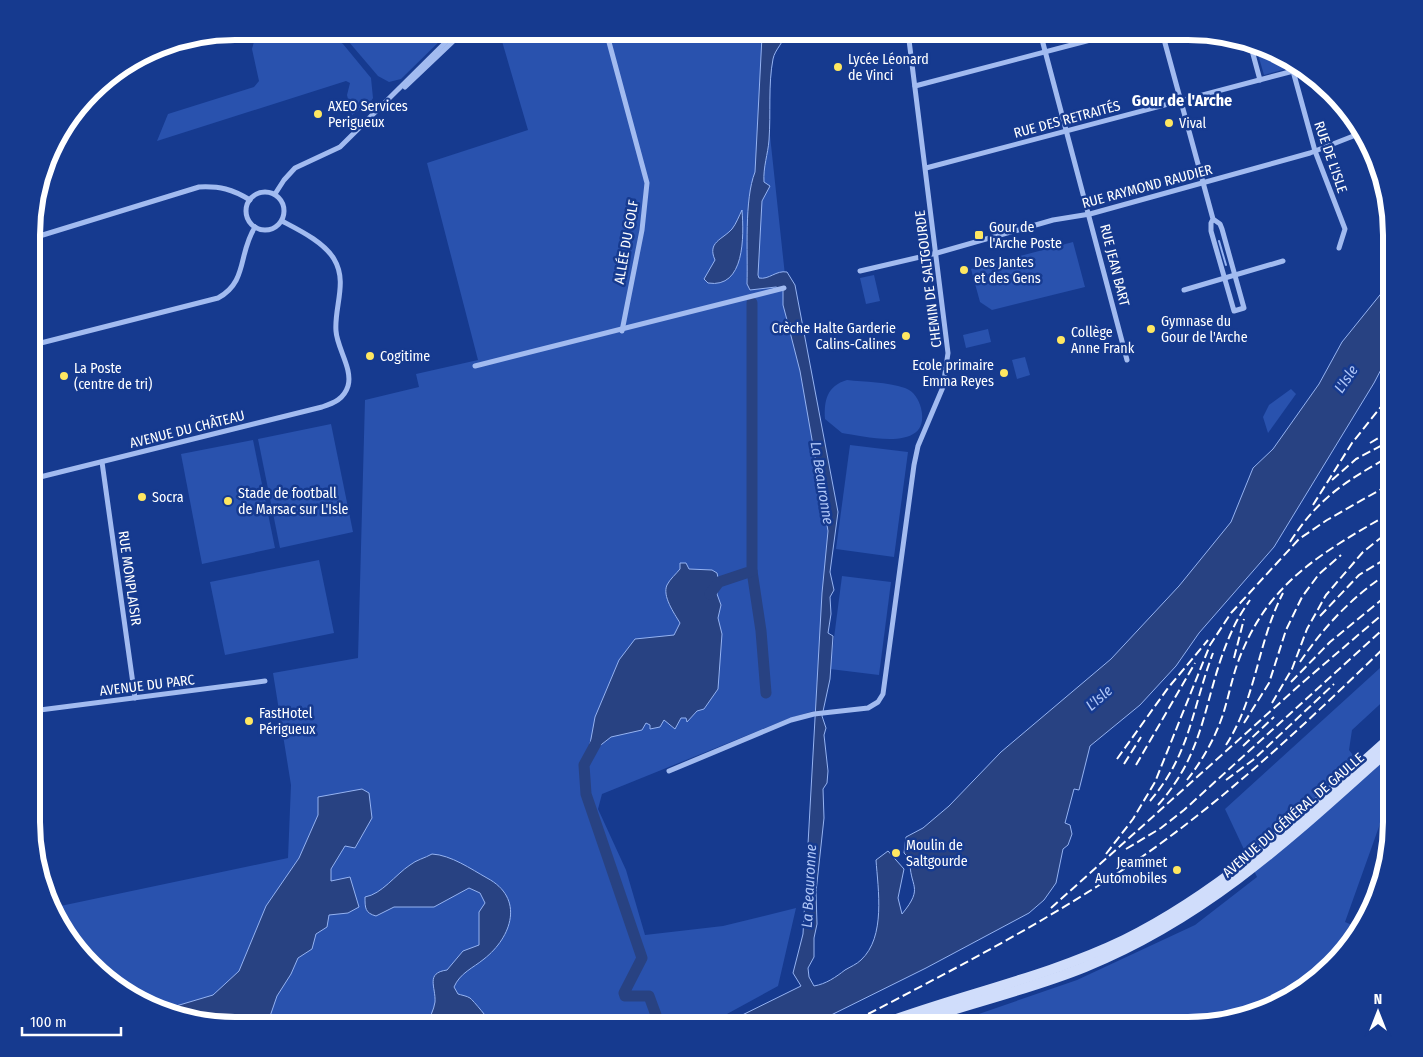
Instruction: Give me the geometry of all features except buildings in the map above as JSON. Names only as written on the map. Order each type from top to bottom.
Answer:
[{"type":"main road","name":"AVENUE DU GÉNÉRAL DE GAULLE","points":[[920,1017],[1076,961],[1145,928],[1239,868],[1302,816],[1383,744]]},
{"type":"main road","name":"AVENUE DU GÉNÉRAL DE GAULLE","points":[[923,1017],[1062,976],[1124,950],[1171,925],[1245,875],[1292,837],[1383,755]]},
{"type":"street","points":[[391,99],[448,40]]},
{"type":"street","points":[[275,194],[295,168],[340,147],[454,40]]},
{"type":"street","name":"ALLÉE DU GOLF","points":[[608,40],[647,183],[642,230],[622,331]]},
{"type":"street","name":"CHEMIN DE SALTGOURDE","points":[[669,771],[791,720],[814,714],[868,708],[878,702],[883,694],[914,465],[918,446],[943,387],[948,353],[909,40]]},
{"type":"street","name":"RUE JEAN BART","points":[[1042,40],[1090,214],[1127,360]]},
{"type":"street","points":[[915,86],[1091,40]]},
{"type":"street","points":[[1164,40],[1213,219],[1220,224],[1222,229],[1244,308],[1234,312],[1211,232],[1210,222],[1213,219]]},
{"type":"street","points":[[1252,51],[1260,80]]},
{"type":"street","name":"RUE DES RETRAITÉS","points":[[926,168],[1293,71]]},
{"type":"street","name":"RUE DE L'ISLE","points":[[1293,71],[1315,151],[1345,229],[1339,248]]},
{"type":"street","name":"RUE RAYMOND RAUDIER","points":[[860,271],[937,253],[1053,220],[1090,214],[1315,151],[1355,136]]},
{"type":"street","points":[[40,236],[199,187],[218,186],[232,189],[250,200]]},
{"type":"street","points":[[264,192],[275,194],[283,204],[284,216],[282,221],[272,229],[261,230],[255,227],[247,218],[246,212],[250,200],[264,192]]},
{"type":"street","name":"AVENUE DU CHÂTEAU","points":[[40,477],[322,406],[340,399],[345,394],[349,378],[336,333],[340,293],[339,269],[326,249],[282,221]]},
{"type":"street","points":[[40,343],[218,298],[229,292],[236,284],[244,248],[255,227]]},
{"type":"street","points":[[1211,232],[1218,234],[1222,229]]},
{"type":"street","points":[[1184,290],[1283,261]]},
{"type":"street","points":[[475,366],[622,331],[784,288]]},
{"type":"street","name":"RUE MONPLAISIR","points":[[102,462],[135,698]]},
{"type":"street","name":"AVENUE DU PARC","points":[[40,710],[266,681]]},
{"type":"shaded area","points":[[254,40],[337,40],[343,44],[371,78],[373,98],[370,103],[352,115],[347,95],[350,83],[346,81],[157,141],[168,114],[254,87],[259,81],[252,49]]},
{"type":"shaded area","points":[[348,40],[441,40],[401,79],[389,82],[378,76]]},
{"type":"shaded area","points":[[502,40],[778,40],[773,52],[768,117],[787,294],[828,528],[817,710],[790,718],[602,794],[598,809],[626,870],[645,935],[723,926],[796,908],[778,986],[721,1017],[223,1017],[173,1007],[149,997],[116,977],[97,960],[80,941],[59,906],[288,858],[291,785],[273,673],[358,658],[365,400],[419,387],[416,374],[478,360],[427,163],[528,130]]},
{"type":"shaded area","points":[[1258,53],[1289,68],[1264,75]]},
{"type":"shaded area","points":[[1073,242],[1085,287],[992,310],[980,302],[971,269]]},
{"type":"shaded area","points":[[874,275],[880,301],[866,304],[860,278]]},
{"type":"shaded area","points":[[988,329],[991,342],[966,348],[963,335]]},
{"type":"shaded area","points":[[1025,357],[1030,375],[1017,379],[1012,360]]},
{"type":"shaded area","points":[[847,380],[891,384],[911,391],[921,408],[922,422],[916,432],[907,437],[894,439],[880,439],[842,433],[825,419],[825,406],[831,390]]},
{"type":"shaded area","points":[[1291,389],[1296,394],[1268,433],[1263,417],[1269,405]]},
{"type":"shaded area","points":[[331,424],[353,532],[280,548],[258,439]]},
{"type":"shaded area","name":"Stade de football de Marsac sur L'Isle","points":[[253,440],[275,548],[202,564],[181,454]]},
{"type":"shaded area","points":[[850,445],[908,452],[894,557],[836,549]]},
{"type":"shaded area","points":[[319,560],[334,633],[225,655],[210,582]]},
{"type":"shaded area","points":[[842,576],[891,582],[879,675],[830,669]]},
{"type":"shaded area","points":[[1383,665],[1383,701],[1352,730],[1349,750],[1368,775],[1383,762],[1383,815],[1345,922],[1353,925],[1335,950],[1307,977],[1274,997],[1250,1007],[1200,1017],[970,1017],[1077,980],[1195,925],[1257,877],[1225,809]]},
{"type":"water","name":"L'Isle","points":[[762,40],[782,40],[774,55],[771,69],[769,140],[764,176],[764,182],[770,186],[762,201],[758,275],[759,278],[766,278],[779,272],[787,272],[795,285],[838,512],[830,572],[834,590],[830,597],[831,614],[828,633],[833,636],[830,679],[822,716],[826,728],[824,735],[828,771],[827,783],[823,789],[824,818],[816,892],[817,924],[814,938],[814,957],[808,968],[809,977],[814,986],[831,980],[858,963],[869,950],[874,939],[879,912],[876,860],[888,851],[904,869],[898,898],[902,914],[913,898],[914,892],[910,859],[904,853],[906,837],[923,828],[949,806],[1001,752],[1111,659],[1179,586],[1231,522],[1253,468],[1273,449],[1319,384],[1342,342],[1383,291],[1383,366],[1374,383],[1274,547],[1199,633],[1176,666],[1140,705],[1090,746],[1079,790],[1074,789],[1065,823],[1070,825],[1072,834],[1068,845],[1063,849],[1056,883],[1044,900],[1029,913],[926,968],[827,1017],[738,1017],[801,986],[793,973],[803,934],[822,593],[828,531],[800,371],[790,332],[791,323],[787,320],[783,305],[783,290],[776,287],[750,290],[747,284],[749,197],[755,172]]},
{"type":"water","points":[[742,210],[742,246],[736,269],[729,278],[720,283],[708,283],[704,279],[715,260],[713,254],[714,245],[732,229]]},
{"type":"water","points":[[680,563],[686,563],[689,569],[712,570],[717,573],[719,582],[717,594],[721,605],[718,618],[722,634],[718,689],[704,709],[697,711],[687,722],[686,718],[681,718],[675,729],[664,720],[660,727],[650,729],[650,725],[646,723],[642,730],[611,737],[588,755],[595,717],[619,660],[635,639],[674,635],[680,623],[669,604],[666,589],[668,583],[680,569]]},
{"type":"water","points":[[362,789],[369,793],[372,818],[355,848],[345,846],[331,869],[331,881],[350,877],[359,907],[348,913],[329,915],[327,927],[316,934],[312,949],[298,958],[291,974],[277,996],[270,1017],[223,1017],[197,1013],[169,1006],[176,1006],[213,995],[239,971],[266,906],[299,858],[318,815],[318,797]]},
{"type":"water","points":[[432,854],[446,857],[487,878],[499,886],[507,896],[510,918],[502,940],[484,959],[463,974],[454,987],[458,994],[469,997],[486,1017],[430,1017],[435,1002],[433,982],[436,974],[447,970],[463,951],[479,945],[479,912],[485,903],[480,893],[469,888],[434,907],[394,907],[376,916],[368,912],[365,897],[383,888],[412,863]]},
{"type":"waterway","points":[[1219,241],[1226,265]]},
{"type":"waterway","name":"La Beauronne","points":[[710,594],[719,582],[752,571],[752,303]]},
{"type":"waterway","name":"La Beauronne","points":[[752,571],[761,631],[766,693]]},
{"type":"waterway","name":"La Beauronne","points":[[596,743],[584,765],[586,794],[642,958],[624,993],[625,996],[649,996],[657,1017]]},
{"type":"railway","points":[[1313,505],[1352,443],[1383,404]]},
{"type":"railway","points":[[1370,443],[1383,435]]},
{"type":"railway","points":[[1332,480],[1356,459],[1383,445]]},
{"type":"railway","points":[[1290,542],[1312,513],[1335,491],[1383,460]]},
{"type":"railway","points":[[1106,854],[1133,819],[1155,782],[1210,645],[1231,613],[1299,539],[1327,520],[1383,488]]},
{"type":"railway","points":[[1187,780],[1202,759],[1214,736],[1238,662],[1250,634],[1265,610],[1281,590],[1320,556],[1383,517]]},
{"type":"railway","points":[[1272,703],[1292,669],[1307,629],[1326,595],[1363,552],[1383,536]]},
{"type":"railway","points":[[1244,723],[1269,683],[1286,630],[1302,597],[1319,574],[1341,555]]},
{"type":"railway","points":[[1320,616],[1359,575],[1383,560]]},
{"type":"railway","points":[[1300,662],[1330,623],[1365,590],[1383,576]]},
{"type":"railway","points":[[1226,745],[1244,708],[1267,631],[1283,593]]},
{"type":"railway","points":[[1291,682],[1330,642],[1383,599]]},
{"type":"railway","points":[[1158,805],[1187,763],[1196,743],[1222,656],[1235,624],[1250,600]]},
{"type":"railway","points":[[1051,908],[1302,683],[1383,614]]},
{"type":"railway","points":[[1234,658],[1244,619]]},
{"type":"railway","points":[[1126,849],[1161,828],[1184,810],[1383,629]]},
{"type":"railway","points":[[1117,759],[1168,688],[1208,640]]},
{"type":"railway","points":[[862,1017],[959,966],[1071,903],[1143,856],[1209,807],[1272,753],[1383,649]]},
{"type":"railway","points":[[1150,801],[1164,783],[1182,748],[1213,653]]},
{"type":"railway","points":[[1136,765],[1195,663]]},
{"type":"railway","points":[[1226,780],[1253,760],[1334,684]]},
{"type":"railway","points":[[1243,746],[1274,717]]},
{"type":"railway","points":[[1124,764],[1141,737]]},
{"type":"place","name":"Lycée Léonard de Vinci","points":[[838,67]]},
{"type":"place","name":"AXEO Services Perigueux","points":[[318,114]]},
{"type":"place","name":"Vival","points":[[1169,123]]},
{"type":"place","name":"Gour de l'Arche Poste","points":[[979,235]]},
{"type":"place","name":"Des Jantes et des Gens","points":[[964,270]]},
{"type":"place","name":"Gymnase du Gour de l'Arche","points":[[1151,329]]},
{"type":"place","name":"Crèche Halte Garderie Calins-Calines","points":[[906,336]]},
{"type":"place","name":"Collège Anne Frank","points":[[1061,340]]},
{"type":"place","name":"Cogitime","points":[[370,356]]},
{"type":"place","name":"Ecole primaire Emma Reyes","points":[[1004,373]]},
{"type":"place","name":"La Poste (centre de tri)","points":[[64,376]]},
{"type":"place","name":"Socra","points":[[142,497]]},
{"type":"place","name":"Stade de football de Marsac sur L'Isle","points":[[228,501]]},
{"type":"place","name":"FastHotel Périgueux","points":[[249,721]]},
{"type":"place","name":"Moulin de Saltgourde","points":[[896,853]]},
{"type":"place","name":"Jeammet Automobiles","points":[[1177,870]]},
{"type":"district","name":"Gour de l'Arche","points":[[1182,100]]}]
